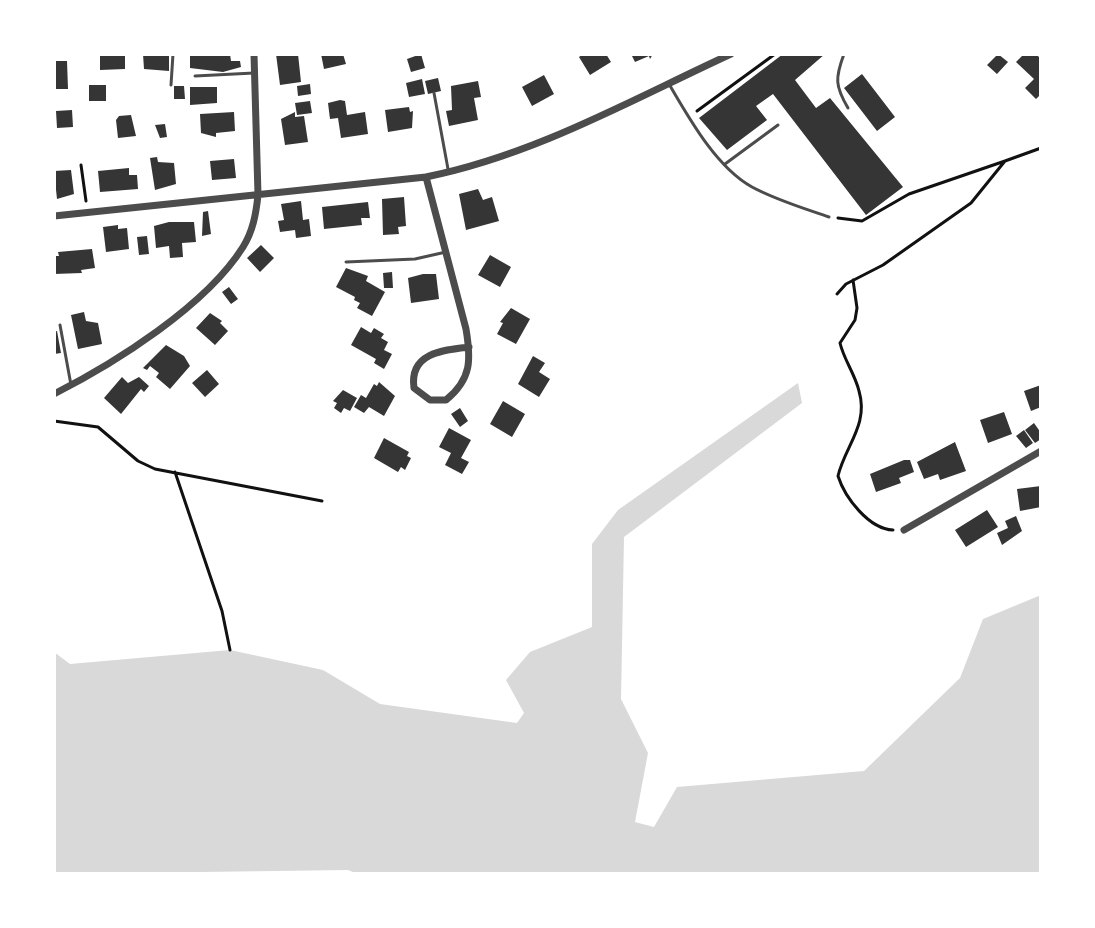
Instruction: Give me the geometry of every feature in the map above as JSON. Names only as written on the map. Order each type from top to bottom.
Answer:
[{"type":"street","points":[[54,394],[147,336],[213,283],[247,240],[256,214],[258,195],[254,54]]},
{"type":"street","points":[[54,216],[426,177],[482,165],[540,143],[731,54]]},
{"type":"street","points":[[426,177],[469,347],[468,376],[446,400],[430,400],[414,388],[413,379],[422,359],[445,350],[469,347]]},
{"type":"street","points":[[904,530],[1041,451]]},
{"type":"lane","points":[[171,85],[173,54]]},
{"type":"lane","points":[[844,54],[835,77],[836,89],[848,108]]},
{"type":"lane","points":[[195,76],[254,73]]},
{"type":"lane","points":[[669,84],[688,117],[725,164],[752,187],[829,217]]},
{"type":"lane","points":[[434,93],[449,172]]},
{"type":"lane","points":[[725,164],[778,125]]},
{"type":"lane","points":[[346,262],[415,259],[446,252]]},
{"type":"lane","points":[[60,325],[71,385]]},
{"type":"path","points":[[688,117],[775,54]]},
{"type":"path","points":[[829,217],[862,221],[909,194],[1041,148]]},
{"type":"path","points":[[837,294],[853,280],[883,265],[971,203],[1005,161]]},
{"type":"path","points":[[81,165],[88,213]]},
{"type":"path","points":[[853,280],[857,308],[855,320],[840,343],[859,390],[862,409],[854,444],[841,464],[838,476],[842,489],[864,516],[886,529],[904,530]]},
{"type":"path","points":[[54,421],[98,427],[138,461],[155,469],[322,501]]},
{"type":"path","points":[[175,472],[222,611],[230,650]]},
{"type":"shaded area","points":[[798,383],[802,403],[624,537],[621,699],[648,753],[635,822],[654,827],[677,787],[864,771],[960,678],[983,619],[1041,595],[1041,874],[358,874],[348,870],[54,874],[54,652],[70,664],[230,650],[323,670],[380,704],[517,723],[524,713],[506,680],[530,652],[592,627],[592,544],[618,510]]},
{"type":"building","points":[[100,54],[125,54],[125,69],[100,70]]},
{"type":"building","points":[[143,54],[169,54],[169,71],[144,69]]},
{"type":"building","points":[[190,54],[230,54],[231,61],[240,61],[241,67],[223,72],[190,68]]},
{"type":"building","points":[[276,54],[298,54],[301,82],[280,85]]},
{"type":"building","points":[[321,54],[343,54],[346,64],[324,69]]},
{"type":"building","points":[[421,54],[425,68],[411,72],[407,59]]},
{"type":"building","points":[[583,54],[606,54],[611,62],[590,75],[579,57]]},
{"type":"building","points":[[631,54],[653,54],[650,59],[649,56],[635,62]]},
{"type":"building","points":[[783,54],[825,54],[795,80],[816,108],[830,98],[903,187],[866,215],[773,94],[756,106],[767,120],[727,150],[699,118]]},
{"type":"building","points":[[998,54],[1008,62],[997,74],[987,65]]},
{"type":"building","points":[[1024,54],[1036,54],[1041,59],[1041,94],[1036,99],[1025,88],[1034,79],[1016,62]]},
{"type":"building","points":[[54,61],[67,61],[68,89],[54,89]]},
{"type":"building","points":[[862,74],[895,117],[877,131],[844,88]]},
{"type":"building","points":[[544,75],[554,94],[532,106],[522,87]]},
{"type":"building","points":[[438,78],[441,91],[428,94],[425,81]]},
{"type":"building","points":[[422,79],[425,94],[409,97],[406,83]]},
{"type":"building","points":[[478,81],[481,97],[474,98],[478,120],[449,126],[446,111],[452,110],[451,86]]},
{"type":"building","points":[[310,84],[311,94],[298,96],[297,86]]},
{"type":"building","points":[[89,85],[106,85],[106,101],[89,101]]},
{"type":"building","points":[[174,86],[184,86],[185,99],[174,99]]},
{"type":"building","points":[[190,87],[217,87],[217,103],[190,105]]},
{"type":"building","points":[[310,101],[312,113],[297,115],[295,103]]},
{"type":"building","points":[[345,101],[347,115],[365,112],[368,134],[341,138],[338,118],[330,119],[328,103]]},
{"type":"building","points":[[409,107],[410,112],[413,111],[412,128],[388,132],[385,110]]},
{"type":"building","points":[[72,110],[73,127],[57,128],[56,111]]},
{"type":"building","points":[[234,112],[235,131],[216,133],[216,137],[201,133],[200,114]]},
{"type":"building","points":[[295,112],[295,117],[304,116],[308,142],[285,145],[281,119]]},
{"type":"building","points":[[131,115],[136,136],[118,138],[116,120],[119,116]]},
{"type":"building","points":[[165,124],[167,137],[160,138],[155,125]]},
{"type":"building","points":[[157,157],[158,162],[174,163],[176,184],[155,190],[150,158]]},
{"type":"building","points":[[234,159],[236,178],[212,180],[210,161]]},
{"type":"building","points":[[129,168],[129,175],[137,175],[138,189],[100,192],[98,171]]},
{"type":"building","points":[[71,170],[74,194],[57,199],[54,171]]},
{"type":"building","points":[[478,189],[483,200],[492,197],[499,221],[466,230],[459,194]]},
{"type":"building","points":[[404,197],[406,226],[398,227],[399,234],[383,235],[382,199]]},
{"type":"building","points":[[301,201],[303,220],[309,219],[311,236],[296,238],[295,230],[280,232],[278,221],[284,220],[281,204]]},
{"type":"building","points":[[368,202],[370,218],[361,218],[362,225],[324,229],[322,207]]},
{"type":"building","points":[[208,211],[211,234],[202,236],[203,212]]},
{"type":"building","points":[[169,222],[194,222],[196,242],[182,243],[183,257],[170,258],[169,246],[156,248],[154,226]]},
{"type":"building","points":[[118,225],[118,229],[127,228],[129,249],[106,252],[103,227]]},
{"type":"building","points":[[147,236],[149,254],[139,255],[137,237]]},
{"type":"building","points":[[261,245],[274,258],[260,272],[247,258]]},
{"type":"building","points":[[92,249],[95,268],[81,270],[82,273],[54,274],[54,256],[59,256],[58,252]]},
{"type":"building","points":[[490,255],[511,267],[500,287],[478,275]]},
{"type":"building","points":[[346,268],[368,276],[366,281],[385,292],[372,316],[357,308],[360,303],[354,300],[355,297],[336,287]]},
{"type":"building","points":[[392,272],[393,288],[384,288],[383,273]]},
{"type":"building","points":[[436,274],[439,299],[411,303],[408,278]]},
{"type":"building","points":[[229,287],[238,299],[231,304],[222,292]]},
{"type":"building","points":[[511,308],[530,319],[516,344],[497,334],[503,323],[500,322]]},
{"type":"building","points":[[84,312],[86,321],[98,323],[102,344],[78,349],[71,315]]},
{"type":"building","points":[[210,313],[222,321],[220,323],[228,331],[215,345],[196,328]]},
{"type":"building","points":[[361,327],[371,333],[374,328],[384,334],[381,338],[388,342],[384,350],[392,354],[384,369],[374,363],[376,359],[351,345]]},
{"type":"building","points":[[57,331],[61,353],[54,354],[54,332]]},
{"type":"building","points":[[166,345],[184,356],[190,366],[170,389],[156,377],[159,373],[150,366],[147,370],[143,368]]},
{"type":"building","points":[[533,356],[545,363],[539,372],[550,379],[539,397],[518,384]]},
{"type":"building","points":[[207,370],[219,384],[205,397],[192,383]]},
{"type":"building","points":[[122,377],[128,383],[139,377],[149,386],[144,392],[141,389],[121,414],[104,398]]},
{"type":"building","points":[[379,382],[395,396],[384,416],[369,407],[364,413],[354,407],[361,395],[366,398],[374,384],[377,386]]},
{"type":"building","points":[[1041,385],[1041,407],[1031,411],[1024,391]]},
{"type":"building","points":[[343,390],[357,398],[350,411],[344,408],[341,413],[334,408],[337,403],[333,401]]},
{"type":"building","points":[[503,401],[525,414],[512,437],[490,424]]},
{"type":"building","points":[[460,408],[468,421],[460,427],[451,414]]},
{"type":"building","points":[[1004,412],[1012,434],[988,443],[980,420]]},
{"type":"building","points":[[1034,423],[1041,433],[1041,439],[1035,443],[1025,430]]},
{"type":"building","points":[[449,428],[471,440],[461,458],[469,462],[462,474],[445,465],[451,453],[439,447]]},
{"type":"building","points":[[1024,430],[1033,443],[1026,448],[1016,436]]},
{"type":"building","points":[[384,438],[409,452],[407,456],[411,458],[405,470],[401,467],[398,472],[374,458]]},
{"type":"building","points":[[955,442],[966,471],[940,480],[938,474],[924,479],[917,462]]},
{"type":"building","points":[[910,460],[914,472],[899,478],[901,483],[876,492],[870,474]]},
{"type":"building","points":[[1041,486],[1041,507],[1020,511],[1017,489]]},
{"type":"building","points":[[987,510],[998,527],[966,547],[955,530]]},
{"type":"building","points":[[1016,516],[1022,531],[1002,545],[997,533],[1008,528],[1005,521]]}]
